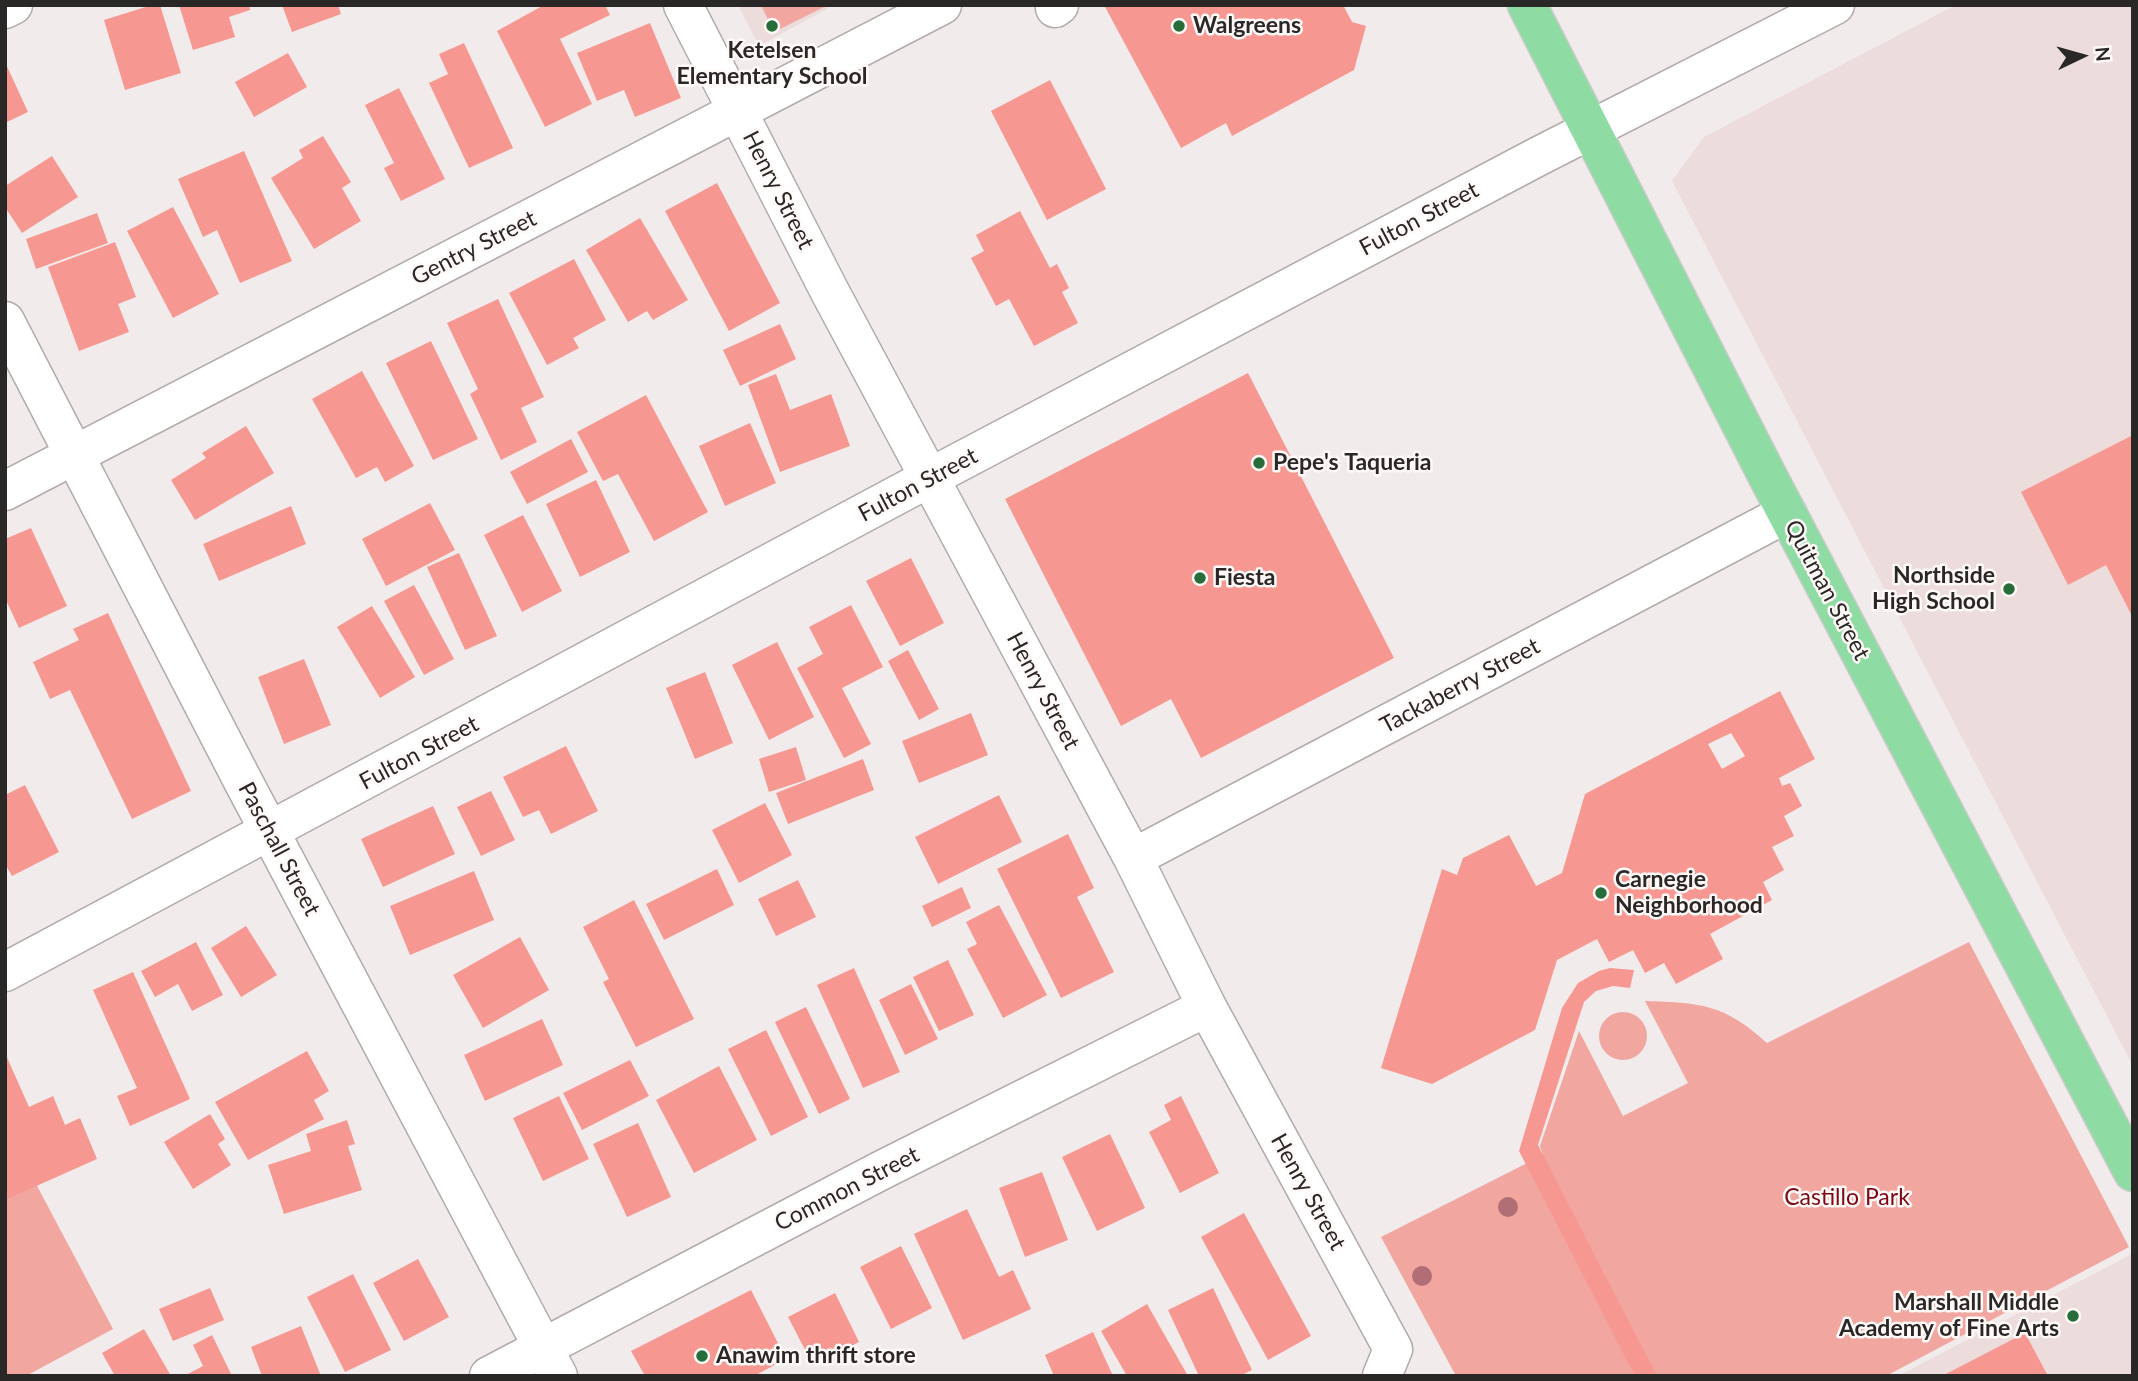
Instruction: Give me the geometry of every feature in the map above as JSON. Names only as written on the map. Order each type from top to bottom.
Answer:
[{"type":"main road","name":"Quitman Street","points":[[1527,5],[1787,513],[2133,1172]]},
{"type":"street","points":[[5,9],[13,5]]},
{"type":"street","name":"Henry Street","points":[[683,5],[929,478],[1133,858],[1207,1007],[1393,1349],[1382,1376]]},
{"type":"street","name":"Gentry Street","points":[[5,491],[942,5]]},
{"type":"street","name":"Fulton Street","points":[[5,972],[271,833],[929,478],[1591,130],[1835,5]]},
{"type":"street","name":"Paschall Street","points":[[5,321],[271,833],[551,1362]]},
{"type":"street","name":"Tackaberry Street","points":[[1133,858],[1787,513]]},
{"type":"street","name":"Common Street","points":[[489,1376],[551,1362],[880,1171],[1207,1007]]},
{"type":"shaded area","name":"Ketelsen Elementary School","points":[[738,5],[834,5],[759,46]]},
{"type":"shaded area","name":"Northside High School","points":[[1956,5],[2133,5],[2133,1066],[1672,181],[1704,137]]},
{"type":"shaded area","name":"Marshall Middle Academy of Fine Arts","points":[[2132,1254],[2133,1376],[1898,1376]]},
{"type":"green space","points":[[761,5],[828,5],[774,32]]},
{"type":"green space","name":"Castillo Park","points":[[1969,942],[2129,1247],[1886,1376],[1456,1376],[1381,1237],[1543,1155],[1540,1146],[1579,1031],[1623,1116],[1688,1083],[1645,1001],[1711,1008],[1738,1020],[1767,1043]]},
{"type":"green space","points":[[1623,1012],[1632,1013],[1640,1019],[1646,1027],[1646,1045],[1640,1053],[1632,1059],[1623,1060],[1614,1059],[1606,1053],[1600,1045],[1599,1036],[1600,1027],[1606,1019],[1614,1013]]},
{"type":"green space","points":[[36,1184],[113,1329],[26,1376],[5,1376],[5,1200]]},
{"type":"building","points":[[160,5],[181,73],[125,90],[104,20]]},
{"type":"building","points":[[179,5],[249,5],[250,10],[229,17],[235,37],[193,50]]},
{"type":"building","points":[[282,5],[338,5],[341,14],[292,32]]},
{"type":"building","points":[[544,5],[605,5],[610,15],[560,39],[592,104],[545,127],[497,31]]},
{"type":"building","name":"Walgreens","points":[[1104,5],[1343,5],[1352,22],[1366,26],[1354,70],[1232,136],[1226,123],[1181,148]]},
{"type":"building","points":[[650,23],[681,98],[635,117],[624,90],[597,101],[577,53]]},
{"type":"building","points":[[464,43],[513,148],[469,168],[429,83],[448,74],[439,54]]},
{"type":"building","points":[[288,53],[307,87],[254,117],[235,82]]},
{"type":"building","points":[[5,62],[28,112],[5,123]]},
{"type":"building","points":[[1050,80],[1106,189],[1047,220],[991,111]]},
{"type":"building","points":[[399,88],[445,179],[401,201],[384,168],[394,163],[365,105]]},
{"type":"building","points":[[323,136],[351,182],[342,188],[361,221],[314,249],[271,178],[303,158],[299,150]]},
{"type":"building","points":[[244,151],[292,261],[240,283],[217,230],[203,237],[178,179]]},
{"type":"building","points":[[52,156],[78,197],[22,233],[5,207],[5,186]]},
{"type":"building","points":[[717,183],[780,303],[729,331],[665,211]]},
{"type":"building","points":[[173,207],[219,294],[173,318],[127,231]]},
{"type":"building","points":[[1020,211],[1050,268],[1057,264],[1069,288],[1062,292],[1078,323],[1034,346],[1009,299],[996,306],[971,258],[984,251],[976,235]]},
{"type":"building","points":[[97,213],[108,243],[36,269],[26,239]]},
{"type":"building","points":[[640,218],[688,300],[653,320],[647,311],[628,322],[586,250]]},
{"type":"building","points":[[115,242],[136,297],[118,304],[129,332],[79,351],[48,267]]},
{"type":"building","points":[[574,259],[606,320],[573,338],[579,348],[547,365],[509,293]]},
{"type":"building","points":[[498,299],[544,397],[521,408],[537,442],[501,460],[470,394],[478,389],[447,323]]},
{"type":"building","points":[[780,324],[796,359],[740,386],[723,350]]},
{"type":"building","points":[[431,341],[478,439],[433,460],[386,363]]},
{"type":"building","points":[[362,371],[414,466],[385,482],[377,467],[356,478],[312,399]]},
{"type":"building","name":"Fiesta","points":[[1248,373],[1394,658],[1201,758],[1171,699],[1121,726],[1005,499]]},
{"type":"building","points":[[776,374],[790,410],[831,394],[850,446],[780,472],[748,385]]},
{"type":"building","points":[[646,395],[708,512],[654,541],[618,474],[603,481],[577,432]]},
{"type":"building","points":[[750,423],[776,483],[725,506],[699,446]]},
{"type":"building","points":[[246,426],[274,473],[195,520],[171,480],[206,458],[202,453]]},
{"type":"building","points":[[2133,435],[2133,618],[2106,565],[2068,585],[2021,492]]},
{"type":"building","points":[[571,439],[588,472],[527,504],[510,472]]},
{"type":"building","points":[[596,480],[630,552],[580,577],[546,504]]},
{"type":"building","points":[[430,503],[455,550],[386,586],[362,539]]},
{"type":"building","points":[[291,506],[306,544],[219,581],[203,544]]},
{"type":"building","points":[[523,515],[562,591],[522,612],[484,535]]},
{"type":"building","points":[[31,528],[67,606],[19,628],[5,598],[5,539]]},
{"type":"building","points":[[459,553],[497,636],[465,650],[427,567]]},
{"type":"building","points":[[911,558],[944,623],[900,646],[866,581]]},
{"type":"building","points":[[414,585],[454,659],[424,675],[384,601]]},
{"type":"building","points":[[851,605],[883,667],[842,688],[871,744],[844,758],[797,668],[823,654],[809,627]]},
{"type":"building","points":[[372,606],[415,677],[380,698],[337,627]]},
{"type":"building","points":[[108,613],[191,791],[132,819],[70,690],[50,699],[33,662],[79,640],[73,629]]},
{"type":"building","points":[[777,642],[814,717],[769,740],[732,665]]},
{"type":"building","points":[[908,650],[939,709],[919,720],[888,661]]},
{"type":"building","points":[[304,659],[331,725],[284,744],[258,677]]},
{"type":"building","points":[[705,672],[733,743],[695,759],[666,688]]},
{"type":"building","name":"Carnegie Neighborhood","points":[[1780,691],[1815,759],[1779,778],[1782,786],[1790,783],[1802,806],[1784,816],[1794,836],[1772,847],[1784,870],[1763,882],[1772,900],[1710,934],[1723,959],[1676,984],[1664,963],[1645,973],[1633,950],[1609,962],[1597,939],[1557,960],[1535,1030],[1432,1084],[1381,1068],[1442,869],[1457,875],[1463,858],[1509,835],[1536,886],[1562,873],[1585,794]],"holes":[[[1731,733],[1745,756],[1722,769],[1708,744]]]},
{"type":"building","points":[[971,713],[988,755],[919,783],[902,741]]},
{"type":"building","points":[[566,746],[598,811],[551,834],[539,810],[523,817],[503,777]]},
{"type":"building","points":[[796,747],[806,780],[769,792],[759,759]]},
{"type":"building","points":[[863,759],[874,790],[788,824],[776,793]]},
{"type":"building","points":[[25,785],[59,852],[12,876],[5,864],[5,795]]},
{"type":"building","points":[[491,791],[515,840],[481,856],[457,807]]},
{"type":"building","points":[[999,795],[1022,842],[938,884],[915,837]]},
{"type":"building","points":[[765,803],[792,855],[739,883],[712,830]]},
{"type":"building","points":[[433,806],[455,854],[383,887],[361,839]]},
{"type":"building","points":[[1068,834],[1094,888],[1077,897],[1114,972],[1061,998],[997,869]]},
{"type":"building","points":[[717,869],[734,905],[664,940],[646,904]]},
{"type":"building","points":[[474,871],[494,920],[410,955],[390,906]]},
{"type":"building","points":[[798,880],[816,917],[776,936],[758,899]]},
{"type":"building","points":[[962,887],[971,908],[932,927],[922,906]]},
{"type":"building","points":[[634,900],[694,1019],[636,1047],[603,982],[609,979],[583,927]]},
{"type":"building","points":[[999,905],[1047,995],[1003,1018],[967,949],[977,944],[966,922]]},
{"type":"building","points":[[246,926],[277,975],[241,997],[211,948]]},
{"type":"building","points":[[520,937],[549,990],[483,1028],[453,975]]},
{"type":"building","points":[[196,942],[223,995],[192,1011],[178,984],[155,997],[141,971]]},
{"type":"building","points":[[948,960],[974,1015],[939,1031],[913,977]]},
{"type":"building","points":[[854,968],[900,1072],[863,1088],[817,985]]},
{"type":"building","points":[[1610,968],[1634,970],[1630,988],[1613,986],[1596,991],[1584,1002],[1538,1145],[1657,1376],[1635,1376],[1519,1151],[1562,1008],[1578,983]]},
{"type":"building","points":[[133,972],[190,1099],[130,1126],[117,1096],[137,1088],[93,990]]},
{"type":"building","points":[[911,984],[938,1039],[905,1055],[879,1000]]},
{"type":"building","points":[[806,1007],[850,1099],[819,1114],[775,1022]]},
{"type":"building","points":[[542,1019],[563,1065],[485,1101],[464,1055]]},
{"type":"building","points":[[766,1030],[808,1117],[771,1136],[728,1049]]},
{"type":"building","points":[[307,1051],[329,1091],[314,1100],[324,1119],[248,1160],[215,1102]]},
{"type":"building","points":[[5,1053],[29,1107],[53,1096],[65,1125],[80,1118],[97,1159],[5,1200]]},
{"type":"building","points":[[630,1060],[649,1096],[582,1130],[563,1093]]},
{"type":"building","points":[[719,1066],[757,1140],[694,1173],[656,1100]]},
{"type":"building","points":[[559,1096],[589,1159],[543,1181],[513,1118]]},
{"type":"building","points":[[1181,1096],[1219,1173],[1180,1193],[1149,1132],[1171,1120],[1164,1105]]},
{"type":"building","points":[[210,1114],[225,1139],[218,1144],[231,1165],[193,1189],[164,1142]]},
{"type":"building","points":[[347,1120],[355,1144],[348,1146],[362,1190],[284,1214],[268,1165],[311,1151],[306,1134]]},
{"type":"building","points":[[638,1123],[671,1197],[627,1217],[593,1144]]},
{"type":"building","points":[[1110,1134],[1145,1208],[1097,1231],[1062,1157]]},
{"type":"building","points":[[1042,1172],[1068,1240],[1025,1257],[999,1188]]},
{"type":"building","points":[[967,1209],[999,1277],[1013,1270],[1031,1309],[963,1340],[914,1234]]},
{"type":"building","points":[[1244,1213],[1311,1336],[1268,1360],[1201,1237]]},
{"type":"building","points":[[901,1246],[932,1308],[891,1329],[860,1267]]},
{"type":"building","points":[[418,1259],[449,1317],[404,1341],[373,1283]]},
{"type":"building","points":[[353,1274],[391,1350],[345,1372],[307,1297]]},
{"type":"building","points":[[210,1288],[224,1320],[173,1341],[159,1309]]},
{"type":"building","points":[[1213,1288],[1252,1370],[1240,1376],[1199,1376],[1168,1310]]},
{"type":"building","points":[[751,1290],[786,1359],[754,1376],[645,1376],[631,1351]]},
{"type":"building","points":[[835,1293],[859,1342],[813,1365],[788,1317]]},
{"type":"building","points":[[1147,1304],[1188,1376],[1127,1376],[1101,1331]]},
{"type":"building","points":[[301,1326],[321,1376],[262,1376],[251,1347]]},
{"type":"building","points":[[144,1329],[171,1376],[115,1376],[102,1353]]},
{"type":"building","points":[[1093,1332],[1113,1376],[1054,1376],[1045,1355]]},
{"type":"building","points":[[2025,1333],[2048,1376],[1942,1376]]},
{"type":"building","points":[[212,1335],[232,1376],[184,1376],[203,1366],[193,1345]]},
{"type":"place","name":"Ketelsen Elementary School","points":[[772,26]]},
{"type":"place","name":"Walgreens","points":[[1179,26]]},
{"type":"place","name":"Pepe's Taqueria","points":[[1259,463]]},
{"type":"place","name":"Fiesta","points":[[1200,578]]},
{"type":"place","name":"Northside High School","points":[[2009,589]]},
{"type":"place","name":"Carnegie Neighborhood","points":[[1601,893]]},
{"type":"place","name":"Marshall Middle Academy of Fine Arts","points":[[2073,1316]]},
{"type":"place","name":"Anawim thrift store","points":[[702,1356]]}]
